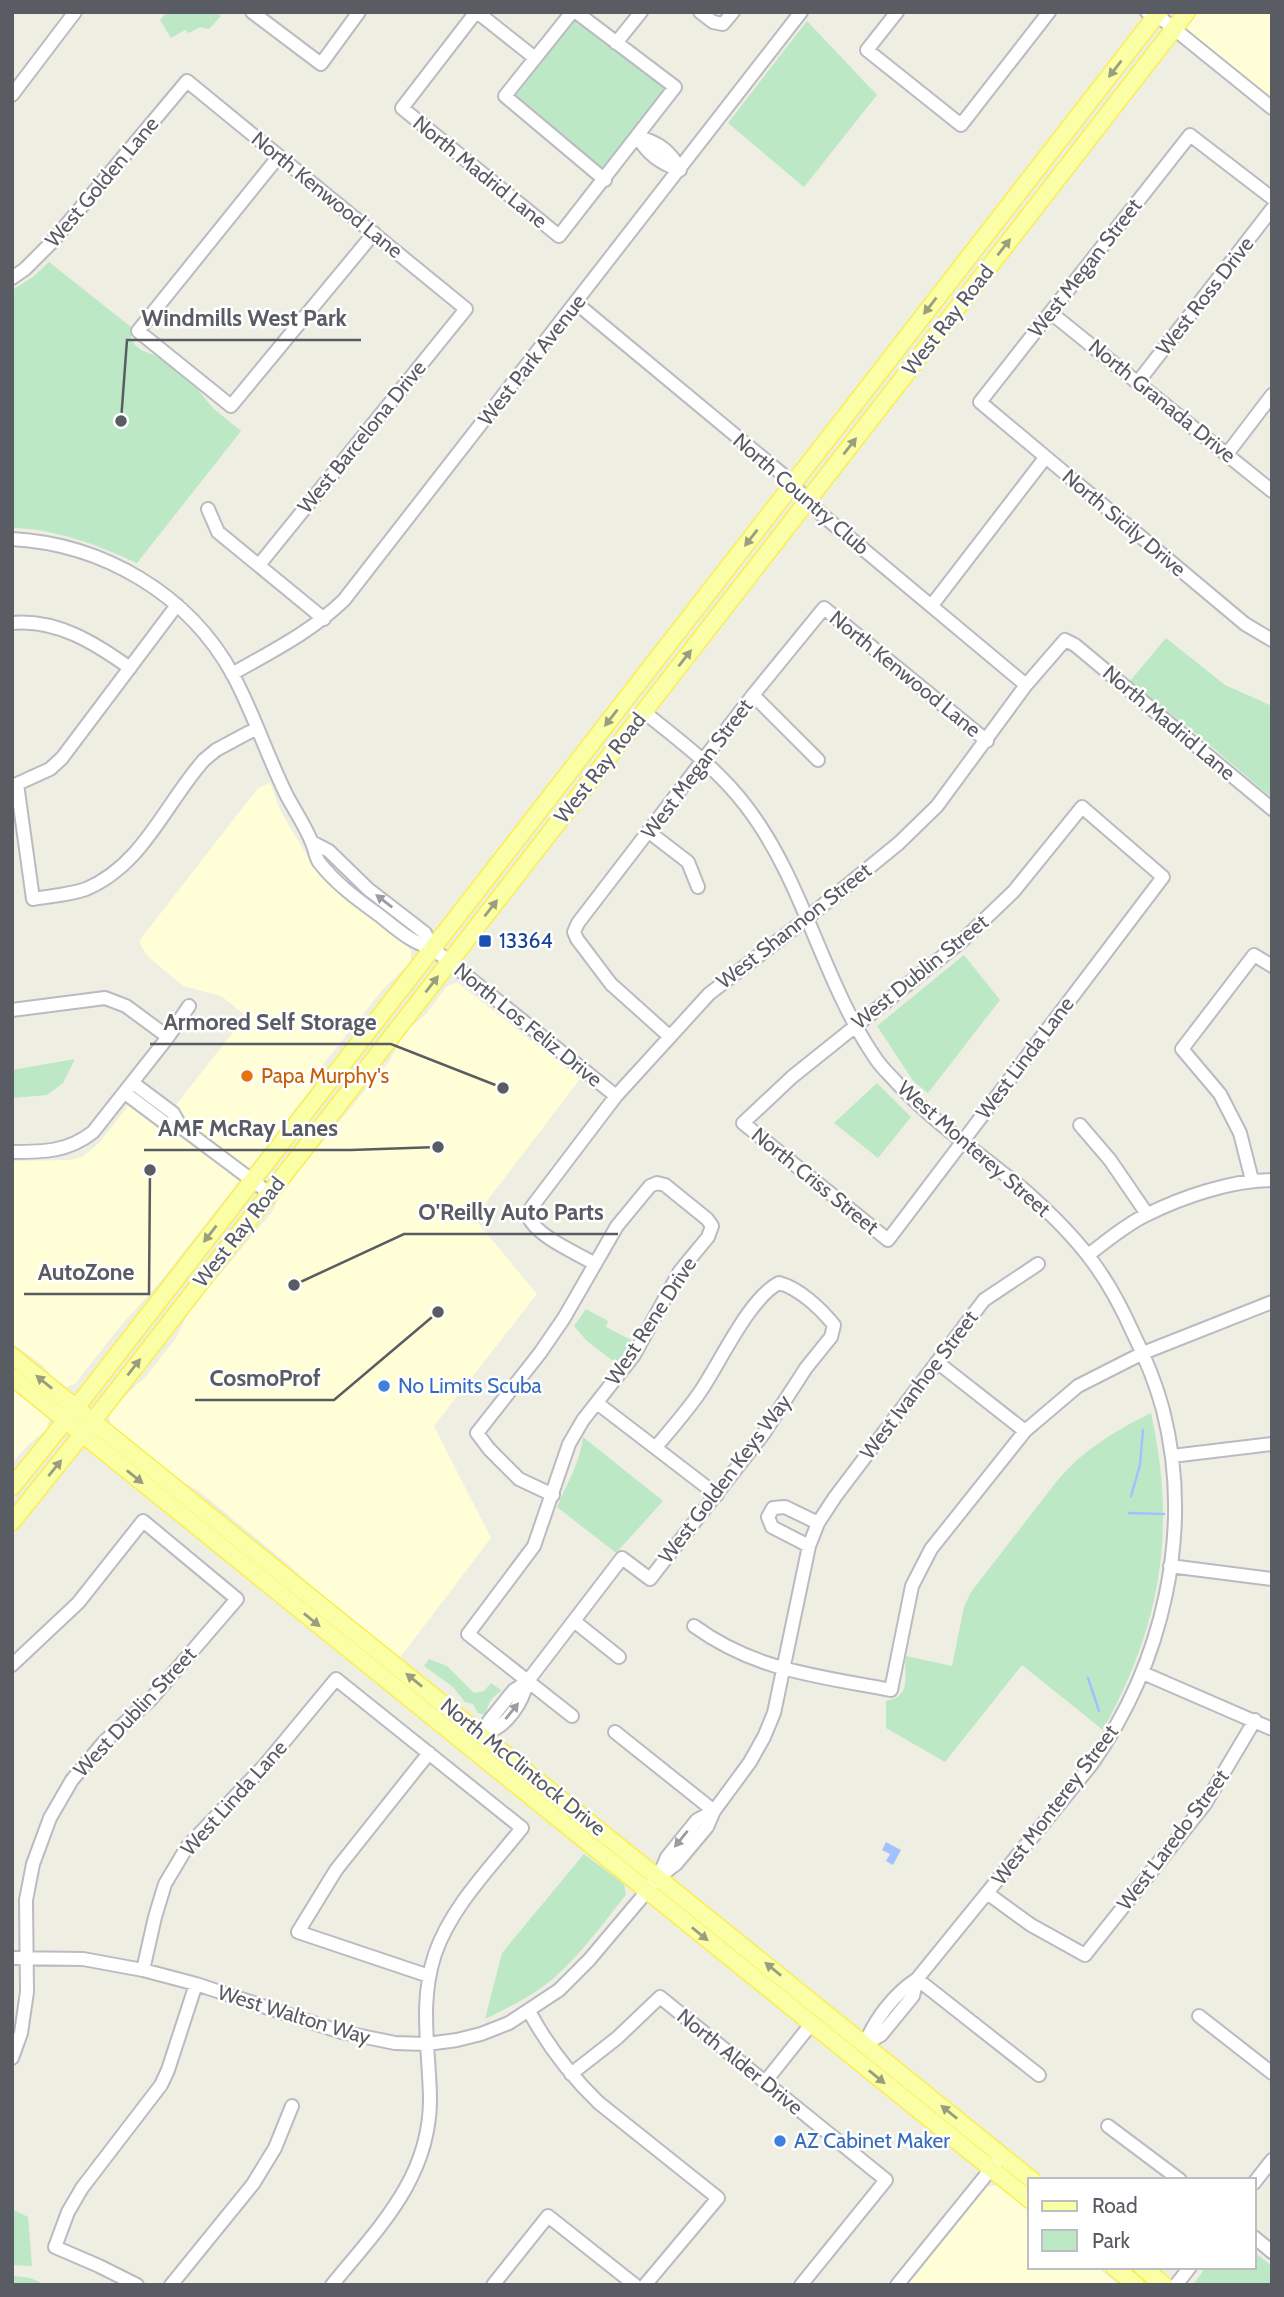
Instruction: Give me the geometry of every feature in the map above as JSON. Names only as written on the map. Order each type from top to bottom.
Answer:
[{"type":"main road","name":"West Ray Road","points":[[12,1487],[252,1180],[644,712],[1187,12]]},
{"type":"main road","name":"West Ray Road","points":[[12,1522],[270,1193],[440,954],[793,484],[1155,13]]},
{"type":"main road","name":"North McClintock Drive","points":[[12,1356],[70,1414]]},
{"type":"main road","name":"North McClintock Drive","points":[[12,1377],[70,1414],[486,1734],[1030,2178]]},
{"type":"main road","name":"North McClintock Drive","points":[[88,1428],[647,1891],[1028,2198]]},
{"type":"main road","points":[[1116,2269],[1136,2285]]},
{"type":"main road","points":[[1144,2269],[1164,2285]]},
{"type":"street","points":[[12,95],[75,12]]},
{"type":"street","points":[[252,12],[321,64],[359,12]]},
{"type":"street","points":[[477,12],[536,58]]},
{"type":"street","name":"North Madrid Lane","points":[[477,12],[402,108],[559,236],[605,180]]},
{"type":"street","points":[[574,12],[675,87],[605,180],[505,96],[536,58],[574,12]]},
{"type":"street","points":[[616,43],[640,12]]},
{"type":"street","points":[[700,12],[713,22],[723,24],[733,12]]},
{"type":"street","name":"West Park Avenue","points":[[232,674],[307,632],[324,619],[363,579],[801,12]]},
{"type":"street","points":[[897,12],[867,50],[961,125],[1049,12]]},
{"type":"street","points":[[1155,13],[1272,108]]},
{"type":"street","name":"North Kenwood Lane","points":[[187,81],[466,309]]},
{"type":"street","name":"West Golden Lane","points":[[12,278],[52,242],[187,81]]},
{"type":"street","name":"West Megan Street","points":[[980,402],[1190,135],[1272,198]]},
{"type":"street","points":[[638,137],[645,149],[664,165],[680,170]]},
{"type":"street","points":[[279,156],[138,331],[231,407],[374,233]]},
{"type":"street","name":"West Ross Drive","points":[[1138,382],[1272,209]]},
{"type":"street","name":"North Country Club","points":[[576,303],[793,484],[821,514],[1026,685]]},
{"type":"street","name":"West Barcelona Drive","points":[[259,565],[466,309]]},
{"type":"street","name":"North Granada Drive","points":[[1051,313],[1272,491]]},
{"type":"street","points":[[1227,454],[1272,395]]},
{"type":"street","name":"North Sicily Drive","points":[[980,402],[1245,624],[1272,640]]},
{"type":"street","points":[[932,605],[1045,458]]},
{"type":"street","points":[[208,509],[218,532],[324,619]]},
{"type":"street","points":[[12,539],[60,545],[105,560],[143,580],[177,605],[207,635],[232,674],[257,729],[216,750],[204,760],[142,846],[118,869],[86,889],[33,899],[17,784],[50,769],[62,758],[177,605]]},
{"type":"street","name":"North Kenwood Lane","points":[[824,608],[987,741]]},
{"type":"street","name":"West Megan Street","points":[[669,1036],[611,984],[576,939],[574,932],[578,923],[753,695],[824,608]]},
{"type":"street","points":[[12,623],[32,621],[60,628],[92,641],[130,668]]},
{"type":"street","name":"North Madrid Lane","points":[[1065,640],[1075,645],[1272,809]]},
{"type":"street","name":"West Shannon Street","points":[[595,1264],[547,1237],[532,1225],[528,1216],[531,1208],[616,1096],[709,994],[899,843],[937,806],[1026,685],[1065,640]]},
{"type":"street","points":[[753,695],[818,760]]},
{"type":"street","name":"West Monterey Street","points":[[644,712],[704,760],[746,806],[779,858],[854,1025],[878,1063],[920,1107],[1031,1195],[1088,1255],[1115,1295],[1143,1353],[1163,1408],[1171,1456],[1174,1510],[1170,1566],[1160,1622],[1143,1673],[1126,1709],[1105,1745],[917,1979],[903,1988],[872,2027],[865,2044]]},
{"type":"street","name":"North Los Feliz Drive","points":[[257,729],[279,779],[312,842],[329,851],[352,876],[425,933],[440,954],[616,1096]]},
{"type":"street","name":"West Linda Lane","points":[[888,1240],[1163,877],[1082,807]]},
{"type":"street","name":"West Dublin Street","points":[[743,1123],[854,1025],[963,940],[1014,891],[1082,807]]},
{"type":"street","points":[[649,832],[688,862],[698,887]]},
{"type":"street","points":[[1252,1180],[1240,1132],[1220,1094],[1182,1049],[1254,955],[1272,966]]},
{"type":"street","points":[[12,1010],[105,998],[127,1006],[168,1037]]},
{"type":"street","points":[[12,1153],[51,1152],[78,1143],[93,1132],[189,1006]]},
{"type":"street","points":[[129,1088],[165,1123],[181,1127],[270,1193]]},
{"type":"street","name":"North Criss Street","points":[[743,1123],[888,1240]]},
{"type":"street","points":[[1080,1125],[1110,1160],[1147,1214]]},
{"type":"street","points":[[1088,1255],[1120,1230],[1147,1214],[1195,1195],[1252,1180],[1272,1180]]},
{"type":"street","name":"West Rene Drive","points":[[527,1682],[468,1634],[534,1546],[569,1444],[583,1420],[634,1355],[680,1271],[708,1237],[712,1226],[665,1185],[657,1183],[650,1186],[617,1226],[595,1264]]},
{"type":"street","points":[[553,1494],[519,1479],[477,1433],[565,1318],[595,1264]]},
{"type":"street","name":"West Ivanhoe Street","points":[[647,1891],[659,1877],[667,1857],[697,1819],[714,1811],[746,1768],[764,1738],[774,1713],[809,1546],[818,1523],[984,1300],[1038,1264]]},
{"type":"street","name":"West Golden Keys Way","points":[[486,1734],[489,1721],[514,1690],[527,1682],[622,1558],[650,1579],[764,1433],[806,1368],[831,1337],[834,1325],[827,1315],[788,1285],[779,1283],[771,1287],[739,1328],[700,1392],[656,1447]]},
{"type":"street","points":[[694,1626],[738,1654],[783,1670],[891,1690],[912,1586],[931,1549],[1025,1431],[1078,1386],[1143,1353],[1272,1302]]},
{"type":"street","points":[[937,1362],[1025,1431]]},
{"type":"street","points":[[597,1403],[717,1495]]},
{"type":"street","points":[[1171,1456],[1272,1444]]},
{"type":"street","points":[[809,1546],[772,1527],[768,1517],[773,1508],[785,1507],[818,1523]]},
{"type":"street","name":"West Dublin Street","points":[[12,1665],[78,1603],[143,1521],[237,1599],[151,1699],[104,1742],[72,1780],[50,1818],[33,1864],[26,1900],[27,1992],[21,2033],[12,2058]]},
{"type":"street","points":[[1170,1566],[1272,1579]]},
{"type":"street","points":[[574,1621],[619,1657]]},
{"type":"street","points":[[1143,1673],[1272,1729]]},
{"type":"street","name":"West Linda Lane","points":[[143,1969],[165,1884],[187,1847],[264,1766],[336,1679],[429,1753]]},
{"type":"street","points":[[527,1682],[572,1716]]},
{"type":"street","name":"West Laredo Street","points":[[987,1893],[1031,1925],[1085,1955],[1205,1804],[1255,1720]]},
{"type":"street","points":[[615,1732],[714,1811]]},
{"type":"street","points":[[332,2285],[402,2197],[419,2162],[426,2142],[429,2120],[425,2006],[429,1976],[442,1936],[453,1918],[522,1828],[429,1753],[336,1870],[298,1932],[429,1976]]},
{"type":"street","name":"West Walton Way","points":[[12,1958],[27,1956],[83,1959],[143,1969],[351,2035],[395,2043],[427,2044],[481,2034],[529,2011],[559,1990],[583,1967],[647,1891]]},
{"type":"street","points":[[917,1979],[1039,2075]]},
{"type":"street","points":[[137,2285],[55,2247],[68,2212],[82,2188],[161,2085],[196,1984]]},
{"type":"street","name":"North Alder Drive","points":[[571,2074],[617,2038],[660,1997],[886,2180],[802,2285]]},
{"type":"street","points":[[529,2011],[571,2074],[599,2103],[718,2198],[645,2285]]},
{"type":"street","points":[[1199,2016],[1272,2073]]},
{"type":"street","points":[[765,2082],[812,2023]]},
{"type":"street","points":[[172,2285],[253,2184],[275,2148],[292,2106]]},
{"type":"street","points":[[1108,2126],[1177,2178]]},
{"type":"street","points":[[897,2285],[1002,2155]]},
{"type":"street","points":[[1256,2180],[1272,2160]]},
{"type":"street","points":[[493,2285],[548,2216],[635,2285]]},
{"type":"street","points":[[1256,2239],[1272,2252]]},
{"type":"street","points":[[1176,2285],[1188,2269]]},
{"type":"shaded area","points":[[1187,12],[1272,12],[1272,108],[1174,29]]},
{"type":"shaded area","points":[[270,783],[281,812],[309,859],[336,889],[411,950],[410,963],[383,989],[321,1067],[311,1089],[161,1281],[118,1329],[75,1384],[60,1386],[42,1365],[12,1343],[12,1161],[71,1160],[82,1157],[99,1143],[137,1094],[167,1116],[246,1016],[221,996],[183,986],[146,955],[139,941],[258,788]]},
{"type":"shaded area","points":[[457,982],[580,1079],[474,1218],[537,1294],[434,1426],[491,1538],[399,1659],[323,1598],[290,1566],[199,1491],[171,1476],[111,1427],[109,1416],[113,1408],[148,1374],[176,1338],[190,1310],[272,1212],[283,1189],[388,1063],[406,1031],[426,1014],[446,987]]},
{"type":"shaded area","points":[[12,1385],[47,1415],[49,1421],[46,1430],[12,1463]]},
{"type":"shaded area","points":[[998,2185],[1028,2207],[1028,2269],[1099,2269],[1119,2285],[908,2285],[987,2187]]},
{"type":"green space","points":[[167,12],[217,12],[221,16],[209,29],[200,27],[189,33],[185,30],[171,38],[160,20]]},
{"type":"green space","points":[[576,18],[667,90],[603,169],[515,97]]},
{"type":"green space","points":[[807,21],[877,95],[804,187],[728,123]]},
{"type":"green space","points":[[49,262],[131,327],[131,339],[135,345],[161,358],[241,431],[137,563],[76,539],[45,531],[12,528],[12,290],[33,277]]},
{"type":"green space","points":[[1166,638],[1225,685],[1272,706],[1272,798],[1130,681]]},
{"type":"green space","points":[[964,955],[1000,1000],[928,1093],[914,1082],[877,1026]]},
{"type":"green space","points":[[75,1059],[63,1083],[47,1095],[12,1098],[12,1070]]},
{"type":"green space","points":[[877,1083],[911,1117],[878,1158],[834,1123]]},
{"type":"green space","points":[[586,1309],[608,1321],[606,1327],[633,1341],[617,1364],[587,1341],[574,1326]]},
{"type":"green space","points":[[1151,1413],[1163,1497],[1159,1576],[1139,1652],[1103,1730],[1022,1665],[945,1762],[886,1728],[886,1701],[900,1695],[903,1690],[906,1656],[952,1666],[964,1607],[971,1592],[1057,1481],[1100,1442]]},
{"type":"green space","points":[[583,1437],[663,1501],[616,1553],[557,1507],[576,1464]]},
{"type":"green space","points":[[429,1659],[447,1666],[474,1693],[484,1691],[491,1683],[502,1691],[493,1698],[485,1715],[478,1713],[473,1704],[465,1702],[453,1687],[424,1666]]},
{"type":"green space","points":[[584,1854],[624,1884],[626,1895],[583,1948],[555,1977],[530,1995],[485,2019],[502,1953]]},
{"type":"green space","points":[[12,2209],[28,2217],[32,2266],[12,2265]]},
{"type":"green space","points":[[1256,2254],[1272,2266],[1272,2285],[1193,2285],[1205,2269],[1256,2269]]},
{"type":"green space","points":[[14,2276],[30,2278],[46,2285],[12,2285]]},
{"type":"water","points":[[886,1842],[901,1850],[893,1865],[886,1861],[890,1854],[882,1850]]},
{"type":"waterway","points":[[1131,1496],[1140,1465],[1143,1430]]},
{"type":"waterway","points":[[1129,1513],[1164,1514]]},
{"type":"waterway","points":[[1088,1678],[1099,1711]]},
{"type":"place","name":"Windmills West Park","points":[[121,421]]},
{"type":"place","name":"13364","points":[[485,941]]},
{"type":"place","name":"Papa Murphy's","points":[[247,1076]]},
{"type":"place","name":"Armored Self Storage","points":[[503,1088]]},
{"type":"place","name":"AMF McRay Lanes","points":[[438,1147]]},
{"type":"place","name":"AutoZone","points":[[150,1170]]},
{"type":"place","name":"O'Reilly Auto Parts","points":[[294,1285]]},
{"type":"place","name":"CosmoProf","points":[[438,1312]]},
{"type":"place","name":"No Limits Scuba","points":[[384,1386]]},
{"type":"place","name":"AZ Cabinet Maker","points":[[780,2141]]}]
